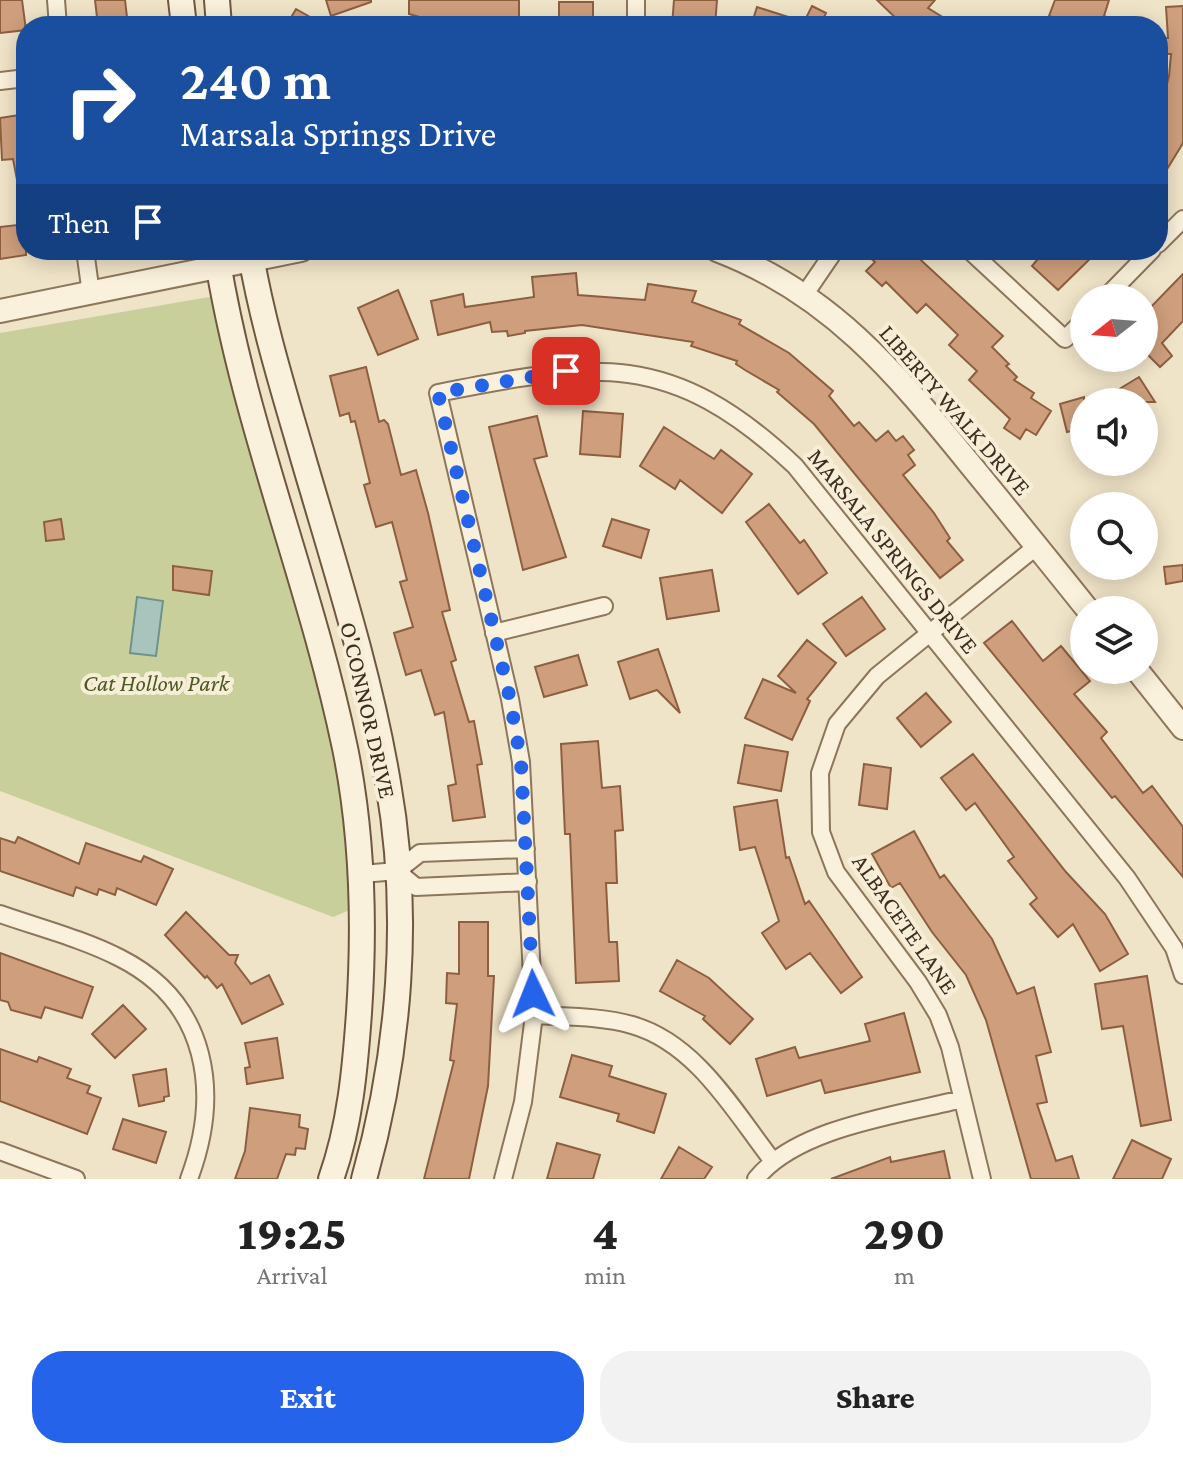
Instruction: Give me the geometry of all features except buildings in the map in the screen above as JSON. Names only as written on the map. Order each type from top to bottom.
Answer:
[{"type":"main road","name":"O'CONNOR DRIVE","points":[[218,260],[247,392],[335,706],[353,794],[362,874],[364,942],[350,1104],[331,1179]]},
{"type":"main road","name":"O'CONNOR DRIVE","points":[[252,260],[276,366],[374,713],[389,786],[400,942],[395,1017],[384,1091],[364,1179]]},
{"type":"street","points":[[1168,234],[1183,219]]},
{"type":"street","points":[[86,260],[91,294]]},
{"type":"street","points":[[0,311],[91,294],[211,260]]},
{"type":"street","name":"LIBERTY WALK DRIVE","points":[[743,260],[805,294],[876,354],[1077,596]]},
{"type":"street","points":[[805,294],[828,260]]},
{"type":"street","points":[[980,260],[1065,339],[1070,334]]},
{"type":"street","points":[[1119,284],[1142,260]]},
{"type":"street","name":"MARSALA SPRINGS DRIVE","points":[[494,633],[438,393],[538,373],[593,369],[652,377],[705,397],[753,427],[795,466],[1127,878],[1174,948],[1183,975]]},
{"type":"street","name":"ALBACETE LANE","points":[[982,1179],[938,1015],[918,982],[836,872],[821,832],[820,773],[837,724],[877,676],[1037,546]]},
{"type":"street","points":[[503,1179],[523,1102],[534,1015],[521,762],[494,633],[604,606]]},
{"type":"street","points":[[1148,684],[1183,728]]},
{"type":"street","points":[[362,874],[397,871],[420,853],[526,849]]},
{"type":"street","points":[[397,871],[416,887],[528,882]]},
{"type":"street","points":[[0,914],[123,960],[157,984],[184,1016],[196,1040],[207,1080],[205,1125],[189,1179]]},
{"type":"street","points":[[534,1015],[604,1020],[630,1025],[661,1037],[700,1067],[772,1160]]},
{"type":"street","points":[[756,1179],[772,1160],[803,1143],[962,1099]]},
{"type":"street","points":[[0,1151],[76,1179]]},
{"type":"green space","name":"Cat Hollow Park","points":[[215,296],[237,394],[330,730],[346,816],[352,909],[333,917],[0,791],[0,333]]},
{"type":"water","points":[[137,597],[163,601],[156,656],[130,653]]},
{"type":"route","points":[[533,994],[521,762],[510,699],[438,393],[538,373],[566,371]]}]
